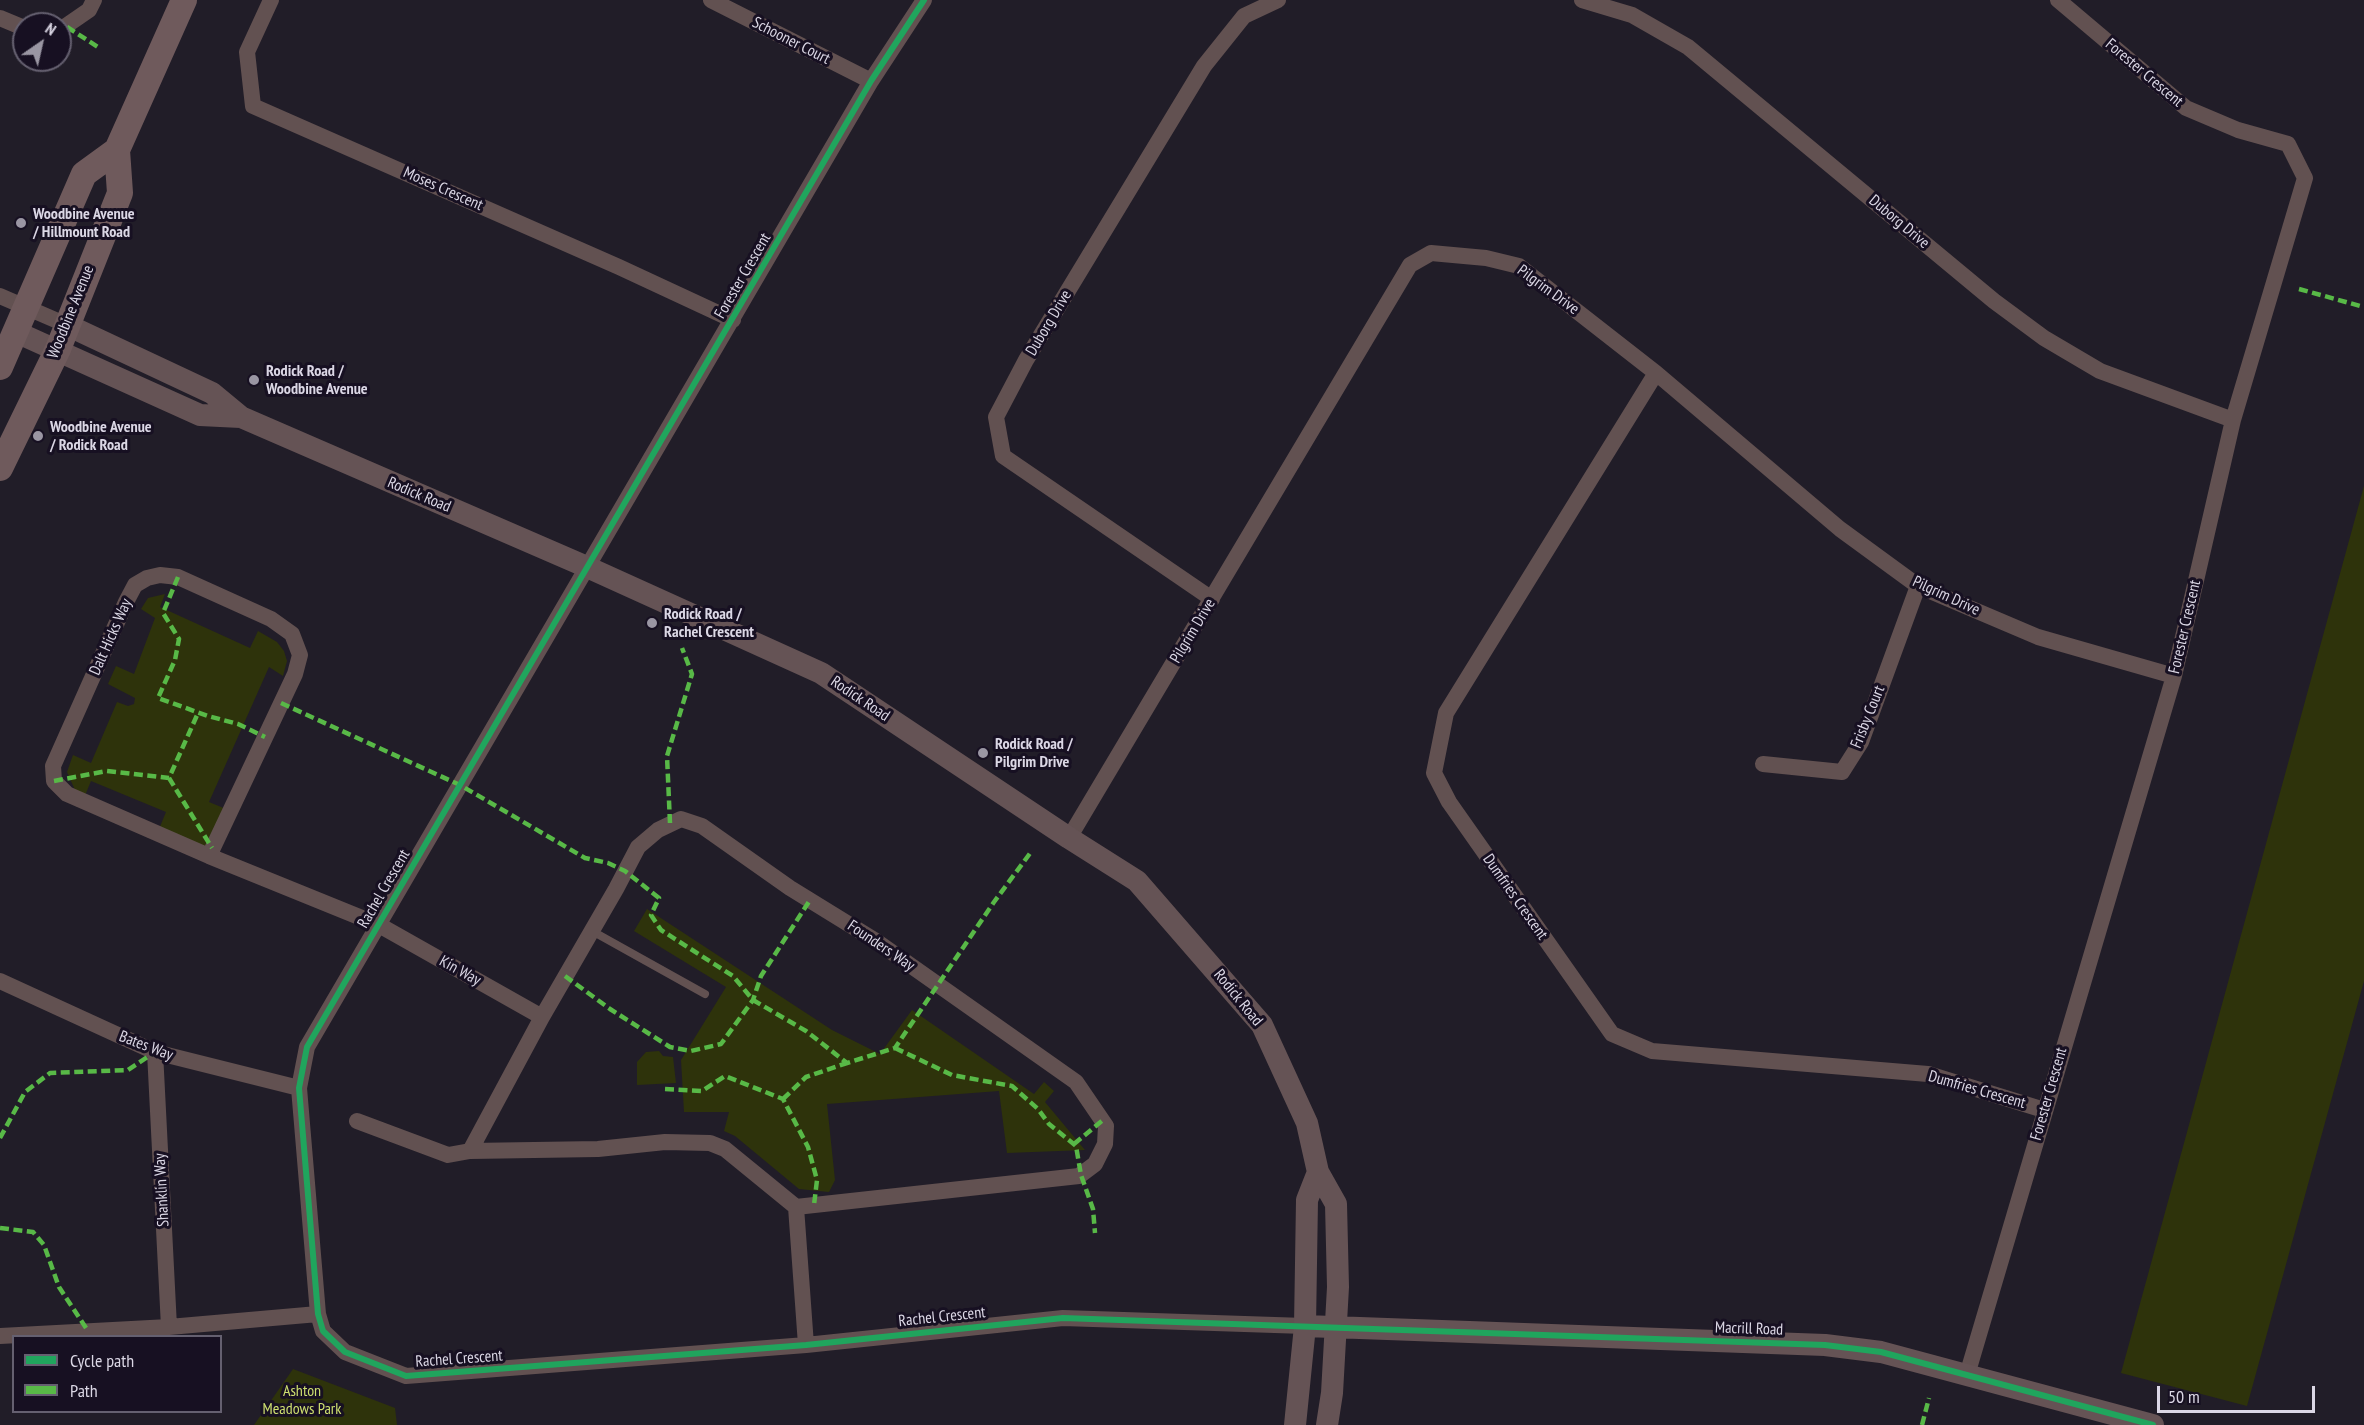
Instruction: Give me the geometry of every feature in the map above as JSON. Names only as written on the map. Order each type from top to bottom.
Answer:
[{"type":"main road","name":"Woodbine Avenue","points":[[0,468],[58,349],[120,193],[117,150],[184,0]]},
{"type":"main road","name":"Woodbine Avenue","points":[[0,368],[8,328],[25,308],[84,174],[117,150]]},
{"type":"main road","name":"Rodick Road","points":[[67,325],[212,393],[241,417],[587,567],[821,673],[1137,881],[1262,1025],[1307,1123],[1318,1172],[1336,1204],[1338,1287],[1332,1393],[1327,1425]]},
{"type":"main road","name":"Rodick Road","points":[[8,328],[200,415],[241,417]]},
{"type":"main road","points":[[1295,1425],[1305,1326],[1307,1200],[1318,1172]]},
{"type":"main road","name":"Macrill Road","points":[[1305,1326],[1825,1345],[1881,1352],[2153,1425]]},
{"type":"street","points":[[72,22],[89,10],[94,0]]},
{"type":"street","name":"Moses Crescent","points":[[271,0],[247,52],[253,106],[619,267],[733,320]]},
{"type":"street","name":"Schooner Court","points":[[711,0],[872,81]]},
{"type":"street","name":"Forester Crescent","points":[[587,567],[872,81],[924,0]]},
{"type":"street","name":"Duborg Drive","points":[[1212,599],[1003,456],[996,417],[1026,360],[1204,66],[1244,16],[1278,0]]},
{"type":"street","name":"Duborg Drive","points":[[1582,0],[1632,15],[1688,46],[1994,301],[2044,338],[2100,371],[2233,420]]},
{"type":"street","name":"Forester Crescent","points":[[1967,1375],[2174,676],[2233,420],[2305,178],[2288,144],[2238,130],[2186,108],[2058,0]]},
{"type":"street","name":"Pilgrim Drive","points":[[1069,838],[1410,265],[1431,253],[1486,258],[1519,266],[1656,373],[1840,529],[1918,586],[2038,637],[2174,676]]},
{"type":"street","name":"Rodick Road","points":[[0,296],[67,325]]},
{"type":"street","name":"Dumfries Crescent","points":[[1656,373],[1446,713],[1434,773],[1449,802],[1612,1034],[1652,1052],[1928,1074],[2044,1110]]},
{"type":"street","name":"Rachel Crescent","points":[[587,567],[307,1047],[299,1088],[318,1314],[323,1330],[345,1352],[406,1376],[806,1345],[1063,1318],[1305,1326]]},
{"type":"street","name":"Dalt Hicks Way","points":[[209,856],[295,674],[300,655],[292,634],[272,619],[178,577],[160,575],[147,578],[135,585],[126,602],[53,766],[54,781],[67,794],[209,856],[379,925]]},
{"type":"street","name":"Frisby Court","points":[[1763,764],[1842,772],[1861,742],[1918,586]]},
{"type":"street","name":"Founders Way","points":[[470,1151],[638,847],[658,830],[681,819],[702,826],[790,888],[876,941],[1076,1082],[1106,1126],[1105,1144],[1095,1164],[1079,1176],[796,1207]]},
{"type":"street","name":"Kin Way","points":[[379,925],[542,1017]]},
{"type":"street","name":"Bates Way","points":[[0,981],[155,1052],[299,1088]]},
{"type":"street","name":"Shanklin Way","points":[[155,1052],[169,1327]]},
{"type":"street","points":[[357,1121],[448,1155],[470,1151],[598,1149],[665,1142],[710,1143],[725,1149],[796,1207],[806,1345]]},
{"type":"street","points":[[19,1335],[169,1327],[318,1314]]},
{"type":"lane","points":[[592,931],[705,994]]},
{"type":"green space","points":[[2364,486],[2364,981],[2247,1406],[2121,1373]]},
{"type":"green space","points":[[165,594],[160,607],[250,648],[258,631],[277,642],[284,651],[287,661],[283,676],[269,667],[209,802],[226,809],[214,836],[204,847],[159,829],[166,812],[91,781],[84,798],[75,790],[67,772],[73,755],[91,763],[117,702],[128,706],[134,704],[135,698],[108,684],[116,666],[134,674],[155,618],[141,609],[148,598]]},
{"type":"green space","points":[[647,909],[832,1030],[880,1054],[912,1010],[1034,1094],[1044,1082],[1054,1091],[1045,1102],[1085,1150],[1007,1153],[999,1091],[827,1104],[835,1180],[829,1192],[799,1189],[735,1136],[724,1131],[729,1112],[684,1112],[681,1060],[726,987],[634,931]]},
{"type":"green space","points":[[659,1051],[663,1056],[673,1057],[676,1083],[637,1085],[637,1062],[646,1052]]},
{"type":"green space","name":"Ashton Meadows Park","points":[[293,1369],[395,1408],[397,1425],[254,1425]]},
{"type":"marked path","points":[[72,30],[98,47]]},
{"type":"marked path","points":[[2299,289],[2364,307]]},
{"type":"marked path","points":[[178,577],[163,613],[179,639],[175,660],[158,698],[238,724],[265,737]]},
{"type":"marked path","points":[[670,823],[667,756],[692,674],[682,648]]},
{"type":"marked path","points":[[281,703],[460,785],[585,858],[608,863],[625,871],[659,898],[651,915],[661,930],[733,976],[753,1000],[806,1031],[847,1063],[895,1048],[994,902],[1031,852]]},
{"type":"marked path","points":[[54,781],[107,771],[169,778],[198,713]]},
{"type":"marked path","points":[[169,778],[212,848]]},
{"type":"marked path","points":[[565,976],[610,1009],[670,1047],[691,1051],[721,1044],[753,1000],[761,976],[810,900]]},
{"type":"marked path","points":[[895,1048],[952,1075],[1012,1086],[1038,1109],[1049,1124],[1076,1146],[1081,1175],[1093,1209],[1095,1233]]},
{"type":"marked path","points":[[0,1138],[25,1092],[50,1073],[128,1070],[155,1052]]},
{"type":"marked path","points":[[783,1099],[806,1077],[847,1063]]},
{"type":"marked path","points":[[665,1089],[702,1091],[725,1076],[783,1099],[808,1147],[817,1180],[814,1205]]},
{"type":"marked path","points":[[1074,1144],[1103,1120]]},
{"type":"marked path","points":[[0,1228],[33,1232],[44,1245],[59,1287],[88,1331]]},
{"type":"marked path","points":[[1922,1425],[1929,1398]]},
{"type":"cycle path","points":[[924,0],[871,81],[307,1047],[299,1088],[318,1314],[323,1331],[345,1352],[406,1376],[806,1345],[1063,1318],[1825,1345],[1881,1352],[2153,1425]]},
{"type":"place","name":"Woodbine Avenue / Hillmount Road","points":[[21,223]]},
{"type":"place","name":"Rodick Road / Woodbine Avenue","points":[[254,380]]},
{"type":"place","name":"Woodbine Avenue / Rodick Road","points":[[38,436]]},
{"type":"place","name":"Rodick Road / Rachel Crescent","points":[[652,623]]},
{"type":"place","name":"Rodick Road / Pilgrim Drive","points":[[983,753]]}]
